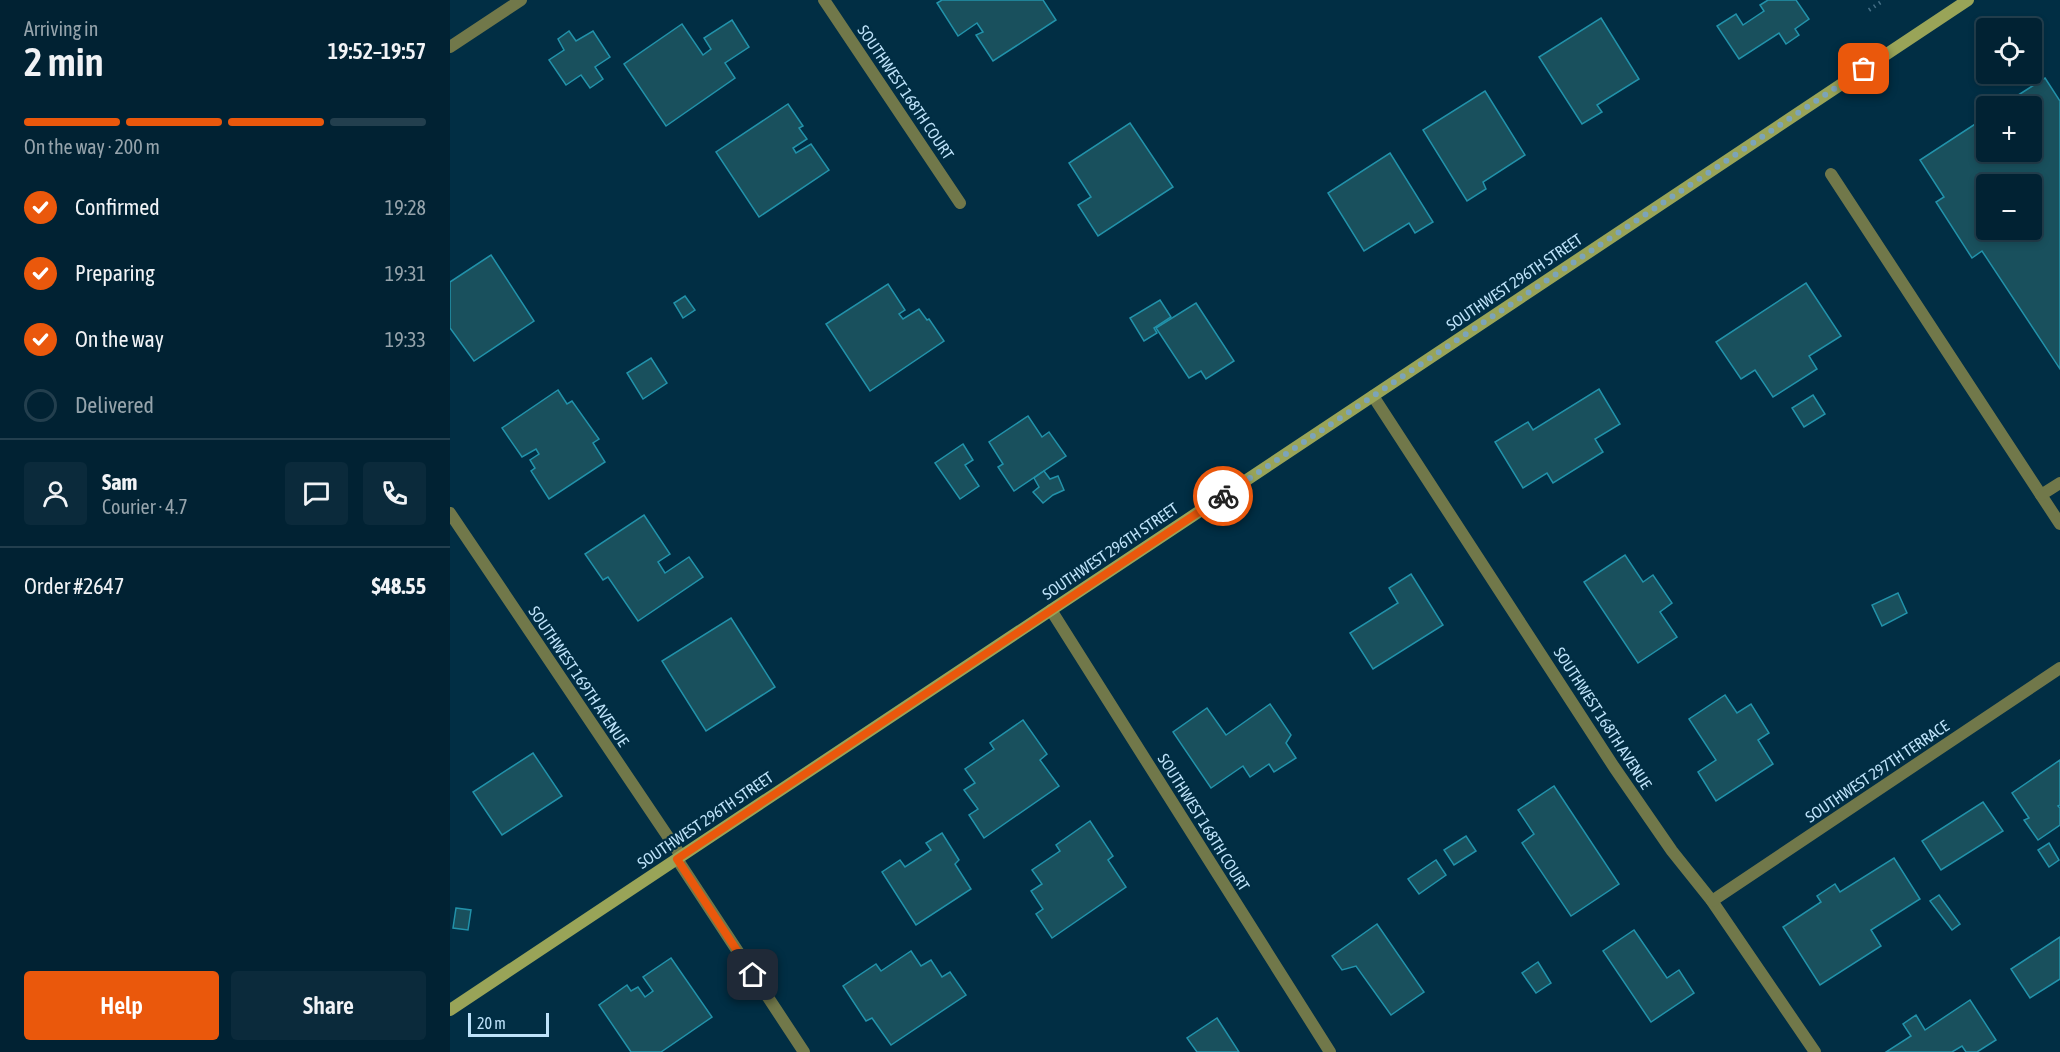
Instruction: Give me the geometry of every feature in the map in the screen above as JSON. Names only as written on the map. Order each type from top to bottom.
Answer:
[{"type":"street","points":[[450,47],[521,0]]},
{"type":"street","name":"SOUTHWEST 168TH COURT","points":[[824,0],[960,203]]},
{"type":"street","name":"SOUTHWEST 296TH STREET","points":[[450,1010],[1968,0]]},
{"type":"street","points":[[1831,174],[2060,524]]},
{"type":"street","name":"SOUTHWEST 168TH AVENUE","points":[[1373,396],[1614,767],[1672,851],[1712,901],[1815,1052]]},
{"type":"street","points":[[2041,495],[2060,483]]},
{"type":"street","name":"SOUTHWEST 169TH AVENUE","points":[[450,513],[679,858],[804,1052]]},
{"type":"street","name":"SOUTHWEST 168TH COURT","points":[[1051,610],[1330,1052]]},
{"type":"street","name":"SOUTHWEST 297TH TERRACE","points":[[1712,901],[2060,668]]},
{"type":"path","points":[[1869,10],[1884,0]]},
{"type":"building","points":[[942,0],[1043,0],[1056,20],[993,61],[976,35],[983,32],[977,23],[958,36],[937,3]]},
{"type":"building","points":[[1768,0],[1796,0],[1809,19],[1795,29],[1799,35],[1786,44],[1779,33],[1739,59],[1717,26],[1736,14],[1743,25],[1764,11],[1760,5]]},
{"type":"building","points":[[1601,18],[1639,79],[1597,105],[1602,112],[1582,124],[1539,57]]},
{"type":"building","points":[[732,20],[749,47],[725,63],[735,78],[666,126],[624,64],[682,24],[703,55],[711,49],[704,38]]},
{"type":"building","points":[[569,31],[576,41],[593,31],[610,57],[595,67],[603,79],[590,88],[581,75],[566,85],[549,60],[564,50],[558,39]]},
{"type":"building","points":[[2045,78],[2060,101],[2060,369],[1982,251],[1972,258],[1936,202],[1944,197],[1920,160],[1976,124],[1976,162],[2042,162],[2042,96],[2017,96],[2036,84],[2042,84],[2042,80]]},
{"type":"building","points":[[1485,91],[1525,155],[1483,182],[1486,189],[1467,201],[1423,130]]},
{"type":"building","points":[[788,104],[803,126],[799,128],[807,139],[793,148],[796,153],[811,144],[829,170],[759,217],[716,152]]},
{"type":"building","points":[[1130,123],[1173,187],[1098,236],[1078,205],[1091,197],[1069,163]]},
{"type":"building","points":[[1390,153],[1433,222],[1415,233],[1409,223],[1364,251],[1328,193]]},
{"type":"building","points":[[491,255],[534,321],[474,361],[450,328],[450,282]]},
{"type":"building","points":[[1806,283],[1841,336],[1809,356],[1817,369],[1773,397],[1755,370],[1741,379],[1716,342]]},
{"type":"building","points":[[888,284],[905,310],[899,314],[903,319],[919,309],[944,341],[870,391],[826,324]]},
{"type":"building","points":[[685,296],[695,310],[683,318],[674,303]]},
{"type":"building","points":[[1160,300],[1171,317],[1154,328],[1157,333],[1144,341],[1130,318]]},
{"type":"building","points":[[1196,303],[1234,361],[1206,379],[1201,371],[1189,378],[1156,328]]},
{"type":"building","points":[[651,358],[667,383],[643,399],[627,373]]},
{"type":"building","points":[[1599,389],[1620,424],[1595,439],[1603,452],[1553,483],[1547,473],[1523,488],[1495,442],[1528,422],[1533,430]]},
{"type":"building","points":[[558,390],[567,404],[572,401],[599,439],[593,443],[605,462],[549,499],[531,471],[535,468],[530,460],[539,454],[536,449],[522,457],[502,428]]},
{"type":"building","points":[[1813,395],[1825,414],[1804,427],[1792,408]]},
{"type":"building","points":[[1028,416],[1042,437],[1049,432],[1066,456],[1014,491],[998,467],[1003,464],[989,442]]},
{"type":"building","points":[[963,444],[973,460],[965,465],[979,486],[960,499],[935,463]]},
{"type":"building","points":[[1044,471],[1050,479],[1058,476],[1064,490],[1043,503],[1033,492],[1039,487],[1034,478]]},
{"type":"building","points":[[644,515],[670,554],[658,562],[665,573],[689,557],[703,577],[638,621],[608,577],[603,580],[585,554]]},
{"type":"building","points":[[1625,555],[1643,582],[1653,575],[1672,603],[1660,612],[1677,637],[1638,663],[1584,582]]},
{"type":"building","points":[[1411,574],[1443,625],[1373,669],[1350,633],[1398,603],[1389,588]]},
{"type":"building","points":[[1898,593],[1907,613],[1882,626],[1872,605]]},
{"type":"building","points":[[731,618],[775,687],[706,731],[662,661]]},
{"type":"building","points":[[1725,695],[1737,713],[1751,704],[1769,733],[1758,740],[1773,764],[1716,801],[1698,772],[1716,760],[1689,719]]},
{"type":"building","points":[[1270,704],[1291,735],[1286,743],[1296,758],[1274,772],[1269,764],[1250,777],[1243,766],[1211,788],[1173,732],[1207,708],[1226,735]]},
{"type":"building","points":[[1023,720],[1047,754],[1040,760],[1059,786],[984,838],[969,815],[978,809],[964,790],[975,783],[965,769],[994,749],[990,743]]},
{"type":"building","points":[[533,753],[562,796],[502,835],[473,792]]},
{"type":"building","points":[[2060,760],[2060,805],[2058,806],[2060,825],[2038,840],[2024,820],[2029,818],[2012,793]]},
{"type":"building","points":[[1554,786],[1619,884],[1571,916],[1522,843],[1534,834],[1518,810]]},
{"type":"building","points":[[1983,802],[2003,831],[1941,870],[1922,841]]},
{"type":"building","points":[[1090,821],[1113,856],[1108,860],[1126,887],[1052,938],[1036,914],[1043,909],[1031,891],[1042,884],[1032,870],[1060,851],[1056,845]]},
{"type":"building","points":[[942,833],[959,860],[955,864],[971,889],[916,925],[882,872],[900,860],[905,867],[931,850],[926,843]]},
{"type":"building","points":[[1466,836],[1476,851],[1454,865],[1444,850]]},
{"type":"building","points":[[2049,843],[2059,860],[2049,867],[2038,850]]},
{"type":"building","points":[[1894,858],[1920,899],[1871,930],[1881,946],[1820,985],[1783,927],[1821,902],[1817,896],[1835,884],[1840,892]]},
{"type":"building","points":[[1436,860],[1446,875],[1419,894],[1408,879]]},
{"type":"building","points":[[1939,895],[1960,924],[1952,930],[1930,901]]},
{"type":"building","points":[[456,908],[471,910],[468,930],[453,928]]},
{"type":"building","points":[[1377,924],[1424,992],[1391,1015],[1356,966],[1342,970],[1332,956]]},
{"type":"building","points":[[1634,930],[1667,978],[1679,970],[1694,993],[1651,1022],[1603,951]]},
{"type":"building","points":[[2060,937],[2060,979],[2030,998],[2011,969]]},
{"type":"building","points":[[911,951],[921,966],[931,960],[942,977],[950,972],[966,995],[891,1045],[872,1018],[866,1021],[843,986],[876,964],[881,971]]},
{"type":"building","points":[[671,958],[712,1017],[661,1052],[631,1052],[599,1005],[627,985],[631,991],[638,987],[645,997],[653,991],[643,977]]},
{"type":"building","points":[[1538,962],[1551,983],[1536,993],[1522,973]]},
{"type":"building","points":[[1970,1000],[1996,1040],[1977,1052],[1966,1052],[1962,1046],[1952,1052],[1886,1052],[1911,1036],[1903,1024],[1916,1015],[1925,1030]]},
{"type":"building","points":[[1217,1018],[1239,1052],[1197,1052],[1187,1038]]},
{"type":"way so far","points":[[1223,496],[1864,69]]},
{"type":"route","points":[[753,975],[677,859],[1223,496]]}]
